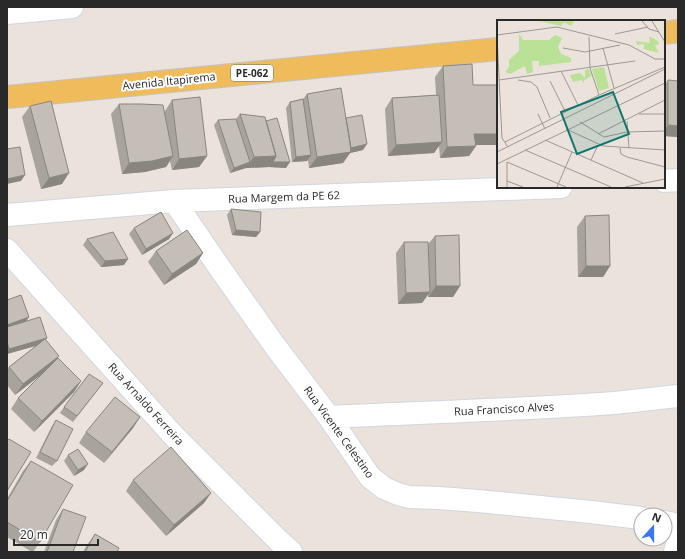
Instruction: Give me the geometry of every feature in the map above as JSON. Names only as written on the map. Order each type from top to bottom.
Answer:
[{"type":"main road","points":[[665,33],[678,32]]},
{"type":"main road","name":"Avenida Itapirema","points":[[7,97],[497,49]]},
{"type":"street","points":[[7,13],[60,8]]},
{"type":"street","points":[[665,181],[678,180]]},
{"type":"street","name":"Rua Margem da PE 62","points":[[7,215],[174,201],[533,188]]},
{"type":"street","name":"Rua Vicente Celestino","points":[[174,201],[275,346],[329,417],[370,477],[384,488],[409,497],[478,501],[633,517]]},
{"type":"street","name":"Rua Arnaldo Ferreira","points":[[7,250],[172,434],[281,549]]},
{"type":"street","name":"Rua Francisco Alves","points":[[329,417],[400,413],[464,412],[615,403],[678,396]]},
{"type":"street","points":[[675,552],[678,541]]},
{"type":"building","points":[[472,64],[473,85],[497,85],[497,134],[474,134],[476,146],[447,147],[443,66]]},
{"type":"building","points":[[668,80],[678,81],[678,126],[668,125]]},
{"type":"building","points":[[341,88],[351,152],[317,157],[307,94]]},
{"type":"building","points":[[439,95],[442,142],[396,145],[392,98]]},
{"type":"building","points":[[200,97],[207,156],[179,159],[172,100]]},
{"type":"building","points":[[303,99],[311,155],[296,157],[290,102]]},
{"type":"building","points":[[51,101],[69,173],[49,178],[30,106]]},
{"type":"building","points":[[119,104],[163,105],[173,156],[152,161],[129,163]]},
{"type":"building","points":[[240,114],[265,117],[276,156],[254,157]]},
{"type":"building","points":[[362,115],[367,144],[351,148],[346,118]]},
{"type":"building","points":[[277,118],[290,162],[273,162],[276,156],[266,121]]},
{"type":"building","points":[[236,119],[250,162],[234,168],[218,120]]},
{"type":"building","points":[[20,147],[25,175],[7,179],[7,149]]},
{"type":"building","points":[[231,209],[261,212],[260,232],[236,230]]},
{"type":"building","points":[[161,212],[173,233],[146,249],[134,228]]},
{"type":"building","points":[[609,215],[610,266],[586,266],[585,216]]},
{"type":"building","points":[[187,230],[203,253],[172,274],[156,251]]},
{"type":"building","points":[[113,232],[128,259],[105,261],[87,239]]},
{"type":"building","points":[[459,235],[460,286],[436,286],[435,236]]},
{"type":"building","points":[[404,242],[428,242],[430,292],[406,293]]},
{"type":"building","points":[[21,295],[29,317],[7,325],[7,300]]},
{"type":"building","points":[[40,317],[47,338],[9,349],[7,342],[7,327]]},
{"type":"building","points":[[45,339],[59,356],[23,384],[9,367]]},
{"type":"building","points":[[58,358],[81,381],[42,421],[18,398]]},
{"type":"building","points":[[89,374],[103,383],[77,416],[64,407]]},
{"type":"building","points":[[115,397],[140,417],[112,452],[86,432]]},
{"type":"building","points":[[56,420],[73,429],[57,461],[40,452]]},
{"type":"building","points":[[9,439],[31,452],[7,491],[7,441]]},
{"type":"building","points":[[171,447],[211,493],[174,525],[133,480]]},
{"type":"building","points":[[78,449],[88,464],[78,470],[68,455]]},
{"type":"building","points":[[31,461],[73,485],[40,542],[7,522],[7,501]]},
{"type":"building","points":[[63,509],[86,517],[73,552],[47,552]]},
{"type":"building","points":[[95,534],[119,548],[117,552],[85,552]]}]
